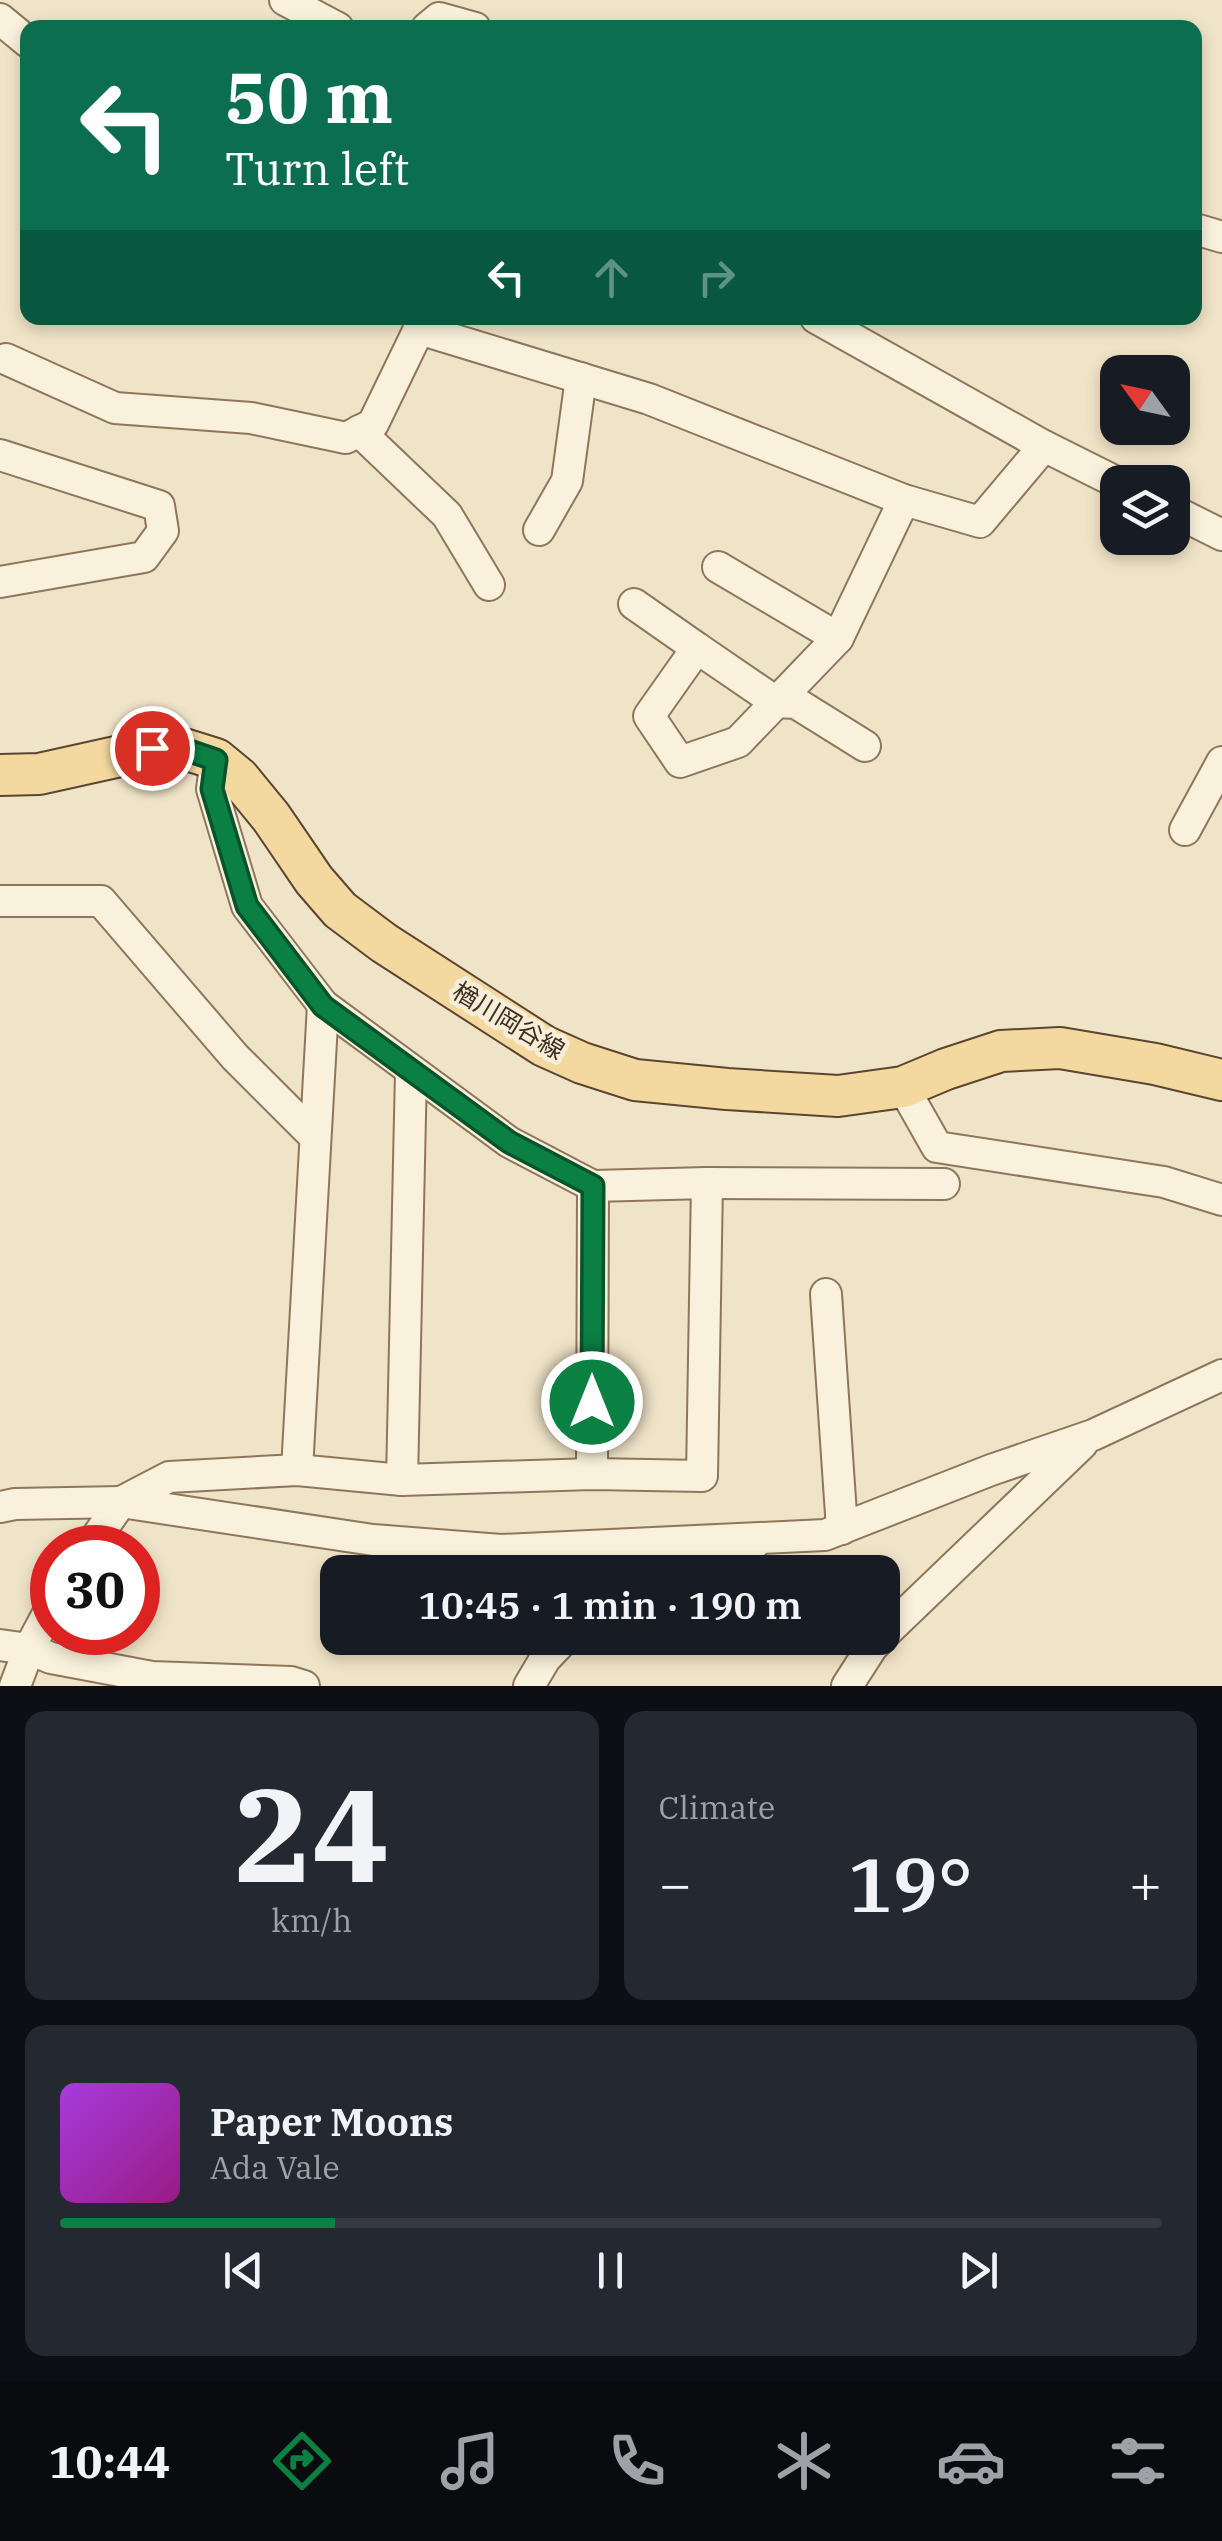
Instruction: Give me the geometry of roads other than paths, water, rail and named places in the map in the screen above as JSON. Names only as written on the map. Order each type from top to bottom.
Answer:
[{"type":"main road","name":"楢川岡谷線","points":[[0,776],[39,774],[152,748],[184,749],[216,760],[240,778],[340,910],[384,943],[544,1046],[635,1080],[838,1096],[903,1087],[1001,1051],[1060,1048],[1222,1080]]},
{"type":"street","points":[[285,0],[323,20]]},
{"type":"street","points":[[0,19],[20,35]]},
{"type":"street","points":[[2,361],[115,408],[251,418],[346,438],[373,424],[417,325]]},
{"type":"street","points":[[424,325],[649,399],[904,500],[980,522],[1044,446]]},
{"type":"street","points":[[828,325],[1100,473]]},
{"type":"street","points":[[539,530],[567,481],[581,378]]},
{"type":"street","points":[[360,431],[448,515],[489,585]]},
{"type":"street","points":[[0,455],[159,506],[163,531],[144,556],[0,582]]},
{"type":"street","points":[[697,648],[648,716],[680,762],[738,742],[838,638],[904,500]]},
{"type":"street","points":[[1190,519],[1222,535]]},
{"type":"street","points":[[718,567],[838,638]]},
{"type":"street","points":[[634,604],[776,702],[796,702],[865,746]]},
{"type":"street","points":[[216,760],[212,789],[247,906],[323,1006],[509,1142],[593,1186],[707,1182],[944,1184]]},
{"type":"street","points":[[1184,830],[1222,762]]},
{"type":"street","points":[[0,901],[101,902],[235,1057],[314,1136]]},
{"type":"street","points":[[297,1470],[323,1006]]},
{"type":"street","points":[[402,1480],[412,1070]]},
{"type":"street","points":[[903,1087],[937,1147],[1164,1182],[1222,1200]]},
{"type":"street","points":[[105,1525],[121,1502],[169,1476],[297,1470],[402,1480],[592,1474],[702,1476],[707,1182]]},
{"type":"street","points":[[592,1474],[593,1186]]},
{"type":"street","points":[[826,1294],[842,1529]]},
{"type":"street","points":[[0,1507],[121,1502],[372,1540],[501,1550],[825,1536],[1093,1434],[1222,1375]]},
{"type":"street","points":[[900,1620],[1093,1434]]},
{"type":"street","points":[[741,1555],[758,1540]]},
{"type":"street","points":[[15,1686],[14,1647],[152,1677],[291,1682],[304,1686]]},
{"type":"street","points":[[529,1686],[549,1655]]},
{"type":"street","points":[[847,1686],[867,1655]]}]
